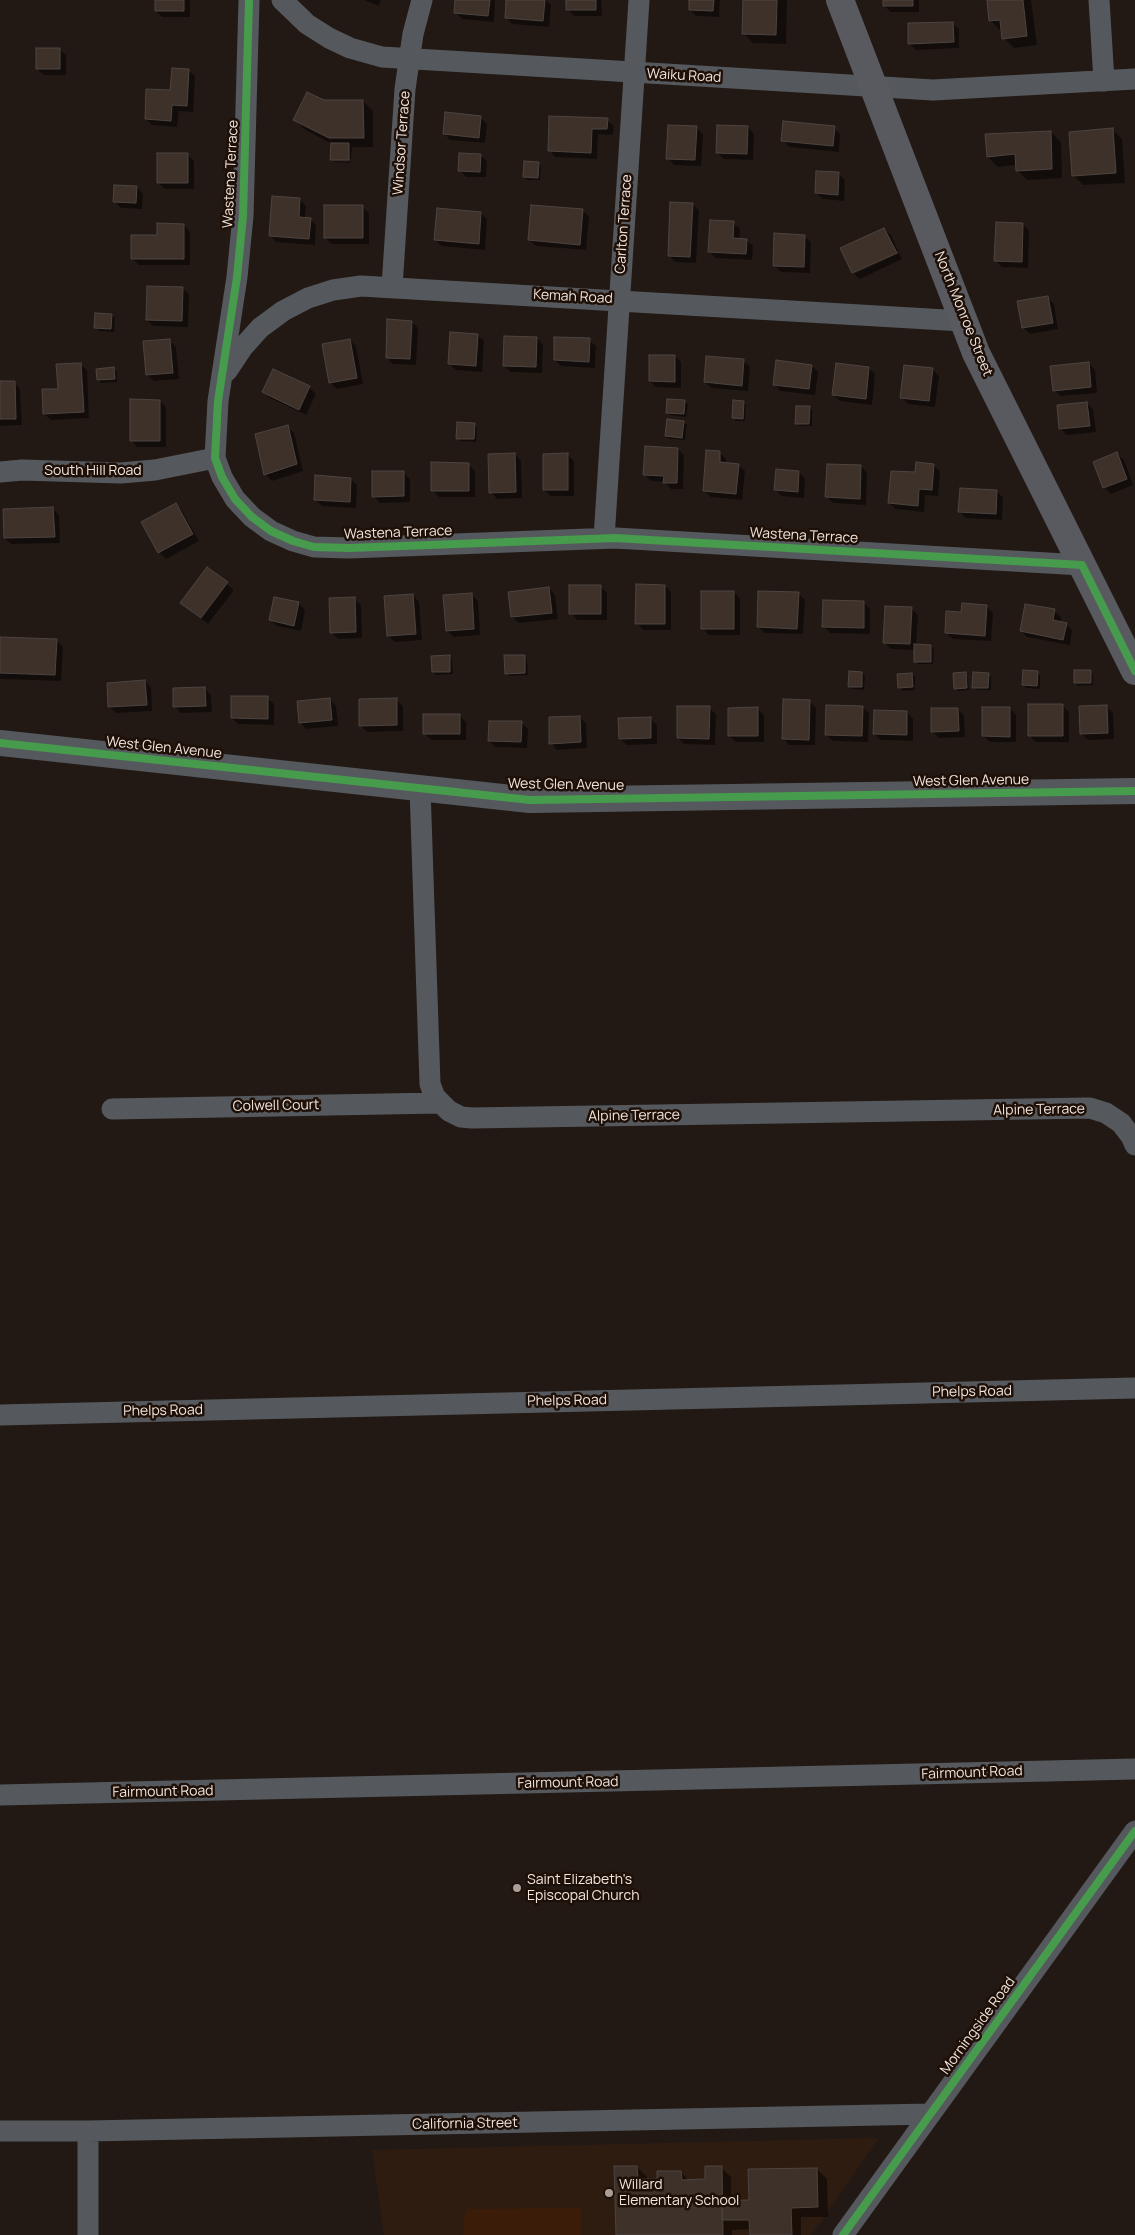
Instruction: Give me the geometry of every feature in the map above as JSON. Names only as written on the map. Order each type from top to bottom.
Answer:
[{"type":"main road","name":"North Monroe Street","points":[[840,0],[976,352],[1135,671]]},
{"type":"street","name":"Wastena Terrace","points":[[249,0],[243,216],[237,277],[215,426],[215,458],[222,477],[236,499],[252,517],[271,531],[293,541],[314,547],[349,548],[604,538],[1082,565]]},
{"type":"street","name":"Waiku Road","points":[[282,0],[307,24],[336,42],[382,57],[934,90],[1135,79]]},
{"type":"street","name":"Windsor Terrace","points":[[392,287],[405,89],[413,34],[422,0]]},
{"type":"street","name":"Carlton Terrace","points":[[604,538],[639,0]]},
{"type":"street","points":[[1099,0],[1104,81]]},
{"type":"street","name":"Kemah Road","points":[[221,383],[243,347],[260,328],[283,311],[308,298],[333,290],[361,286],[963,320]]},
{"type":"street","name":"South Hill Road","points":[[0,472],[22,470],[121,473],[155,470],[215,458]]},
{"type":"street","name":"West Glen Avenue","points":[[0,743],[530,800],[1135,791]]},
{"type":"street","points":[[420,788],[430,1084],[439,1103]]},
{"type":"street","name":"Colwell Court","points":[[112,1109],[439,1103]]},
{"type":"street","name":"Alpine Terrace","points":[[439,1103],[461,1117],[472,1118],[1090,1108],[1106,1113],[1121,1123],[1132,1136],[1135,1144]]},
{"type":"street","name":"Phelps Road","points":[[0,1415],[1135,1388]]},
{"type":"street","name":"Fairmount Road","points":[[0,1795],[1135,1769]]},
{"type":"street","name":"Morningside Road","points":[[843,2235],[1135,1831]]},
{"type":"street","name":"California Street","points":[[0,2131],[88,2131],[930,2114]]},
{"type":"street","points":[[88,2131],[88,2235]]},
{"type":"shaded area","name":"Willard Elementary School","points":[[879,2138],[811,2235],[384,2235],[372,2150]]},
{"type":"shaded area","points":[[581,2208],[581,2235],[463,2235],[464,2217],[468,2209]]},
{"type":"building","points":[[155,0],[184,0],[184,11],[155,11]]},
{"type":"building","points":[[455,0],[490,0],[488,16],[454,13]]},
{"type":"building","points":[[506,0],[545,0],[543,21],[505,18]]},
{"type":"building","points":[[566,0],[596,0],[596,10],[566,10]]},
{"type":"building","points":[[689,0],[714,0],[713,11],[689,10]]},
{"type":"building","points":[[743,0],[777,0],[776,35],[742,34]]},
{"type":"building","points":[[883,0],[913,0],[913,6],[883,6]]},
{"type":"building","points":[[987,0],[1023,0],[1027,36],[1002,39],[1000,20],[989,21]]},
{"type":"building","points":[[953,22],[954,42],[908,44],[908,23]]},
{"type":"building","points":[[36,48],[60,48],[60,69],[36,69]]},
{"type":"building","points":[[172,68],[189,69],[187,106],[172,105],[171,121],[145,119],[146,89],[170,90]]},
{"type":"building","points":[[307,92],[324,100],[363,100],[364,138],[329,138],[293,120]]},
{"type":"building","points":[[445,112],[481,116],[479,138],[443,134]]},
{"type":"building","points":[[549,116],[608,118],[607,129],[592,129],[591,153],[548,151]]},
{"type":"building","points":[[783,121],[835,126],[833,146],[781,141]]},
{"type":"building","points":[[668,125],[697,126],[695,160],[666,159]]},
{"type":"building","points":[[717,125],[748,126],[747,154],[716,153]]},
{"type":"building","points":[[1113,128],[1116,173],[1072,176],[1069,132]]},
{"type":"building","points":[[1051,131],[1052,169],[1016,171],[1015,154],[987,157],[985,134]]},
{"type":"building","points":[[331,143],[349,143],[349,160],[330,160]]},
{"type":"building","points":[[157,153],[188,153],[188,183],[157,183]]},
{"type":"building","points":[[459,153],[481,154],[480,172],[458,171]]},
{"type":"building","points":[[524,161],[539,162],[538,178],[523,177]]},
{"type":"building","points":[[816,171],[839,172],[838,195],[815,193]]},
{"type":"building","points":[[114,185],[137,186],[136,203],[113,202]]},
{"type":"building","points":[[272,196],[300,198],[299,217],[311,218],[309,239],[269,236]]},
{"type":"building","points":[[670,202],[693,203],[690,257],[668,256]]},
{"type":"building","points":[[324,205],[363,205],[363,238],[324,238]]},
{"type":"building","points":[[531,205],[583,209],[580,245],[528,240]]},
{"type":"building","points":[[437,208],[481,212],[479,244],[434,240]]},
{"type":"building","points":[[710,220],[734,221],[733,238],[747,239],[746,254],[708,252]]},
{"type":"building","points":[[996,222],[1023,223],[1022,262],[994,261]]},
{"type":"building","points":[[157,223],[184,224],[184,259],[131,259],[131,235],[157,235]]},
{"type":"building","points":[[884,228],[897,253],[852,273],[840,248]]},
{"type":"building","points":[[774,233],[805,235],[804,267],[773,266]]},
{"type":"building","points":[[147,286],[183,287],[182,321],[146,320]]},
{"type":"building","points":[[1048,296],[1053,323],[1022,328],[1017,301]]},
{"type":"building","points":[[95,313],[112,314],[111,329],[94,328]]},
{"type":"building","points":[[387,319],[412,321],[410,359],[386,358]]},
{"type":"building","points":[[450,332],[478,334],[476,366],[448,364]]},
{"type":"building","points":[[504,336],[537,337],[536,367],[503,366]]},
{"type":"building","points":[[554,337],[590,338],[589,362],[554,360]]},
{"type":"building","points":[[170,339],[173,373],[146,375],[143,341]]},
{"type":"building","points":[[350,339],[357,378],[329,383],[322,344]]},
{"type":"building","points":[[649,355],[675,355],[675,382],[649,381]]},
{"type":"building","points":[[706,356],[744,359],[742,386],[704,382]]},
{"type":"building","points":[[776,360],[812,365],[809,389],[773,385]]},
{"type":"building","points":[[1089,362],[1091,387],[1053,391],[1050,366]]},
{"type":"building","points":[[81,363],[84,412],[43,414],[42,389],[58,389],[56,364]]},
{"type":"building","points":[[836,363],[869,367],[866,399],[832,395]]},
{"type":"building","points":[[904,365],[933,368],[929,401],[900,398]]},
{"type":"building","points":[[114,367],[115,379],[97,380],[96,369]]},
{"type":"building","points":[[273,369],[310,386],[299,410],[262,392]]},
{"type":"building","points":[[0,381],[15,381],[16,419],[0,419]]},
{"type":"building","points":[[130,399],[160,400],[160,441],[130,441]]},
{"type":"building","points":[[667,399],[685,400],[684,414],[666,413]]},
{"type":"building","points":[[733,400],[744,401],[743,419],[732,418]]},
{"type":"building","points":[[1087,402],[1090,426],[1059,429],[1057,405]]},
{"type":"building","points":[[796,406],[810,406],[809,424],[795,424]]},
{"type":"building","points":[[667,419],[684,421],[682,438],[665,436]]},
{"type":"building","points":[[457,422],[475,423],[474,439],[456,439]]},
{"type":"building","points":[[288,425],[297,464],[264,475],[255,434]]},
{"type":"building","points":[[645,446],[678,448],[677,483],[663,483],[664,476],[643,475]]},
{"type":"building","points":[[706,450],[720,451],[720,462],[739,464],[736,494],[703,491]]},
{"type":"building","points":[[1117,452],[1127,479],[1103,488],[1093,462]]},
{"type":"building","points":[[515,453],[516,492],[489,493],[488,454]]},
{"type":"building","points":[[568,453],[568,490],[543,490],[543,454]]},
{"type":"building","points":[[431,462],[469,463],[469,491],[431,491]]},
{"type":"building","points":[[916,462],[934,464],[932,490],[919,489],[918,506],[888,503],[891,471],[915,472]]},
{"type":"building","points":[[827,464],[861,465],[860,499],[825,497]]},
{"type":"building","points":[[776,469],[799,471],[798,492],[774,490]]},
{"type":"building","points":[[372,471],[404,471],[404,496],[372,497]]},
{"type":"building","points":[[315,475],[351,478],[350,502],[314,500]]},
{"type":"building","points":[[960,488],[997,490],[996,514],[958,512]]},
{"type":"building","points":[[176,503],[193,534],[158,553],[141,522]]},
{"type":"building","points":[[53,507],[55,537],[4,538],[3,509]]},
{"type":"building","points":[[207,567],[228,582],[201,618],[180,603]]},
{"type":"building","points":[[636,584],[665,585],[665,624],[635,624]]},
{"type":"building","points":[[569,585],[601,585],[601,614],[569,614]]},
{"type":"building","points":[[549,587],[552,613],[511,617],[508,592]]},
{"type":"building","points":[[701,591],[734,591],[734,629],[701,629]]},
{"type":"building","points":[[758,591],[799,592],[797,629],[757,627]]},
{"type":"building","points":[[472,593],[474,629],[446,631],[443,595]]},
{"type":"building","points":[[413,594],[416,634],[387,636],[384,596]]},
{"type":"building","points":[[274,597],[299,602],[294,626],[269,620]]},
{"type":"building","points":[[355,597],[356,632],[330,633],[329,598]]},
{"type":"building","points":[[823,600],[864,601],[864,628],[822,627]]},
{"type":"building","points":[[962,603],[987,605],[985,636],[945,633],[946,611],[961,612]]},
{"type":"building","points":[[1025,604],[1055,609],[1053,620],[1067,623],[1063,640],[1020,631]]},
{"type":"building","points":[[885,606],[912,607],[910,644],[883,643]]},
{"type":"building","points":[[0,637],[57,639],[55,675],[0,673]]},
{"type":"building","points":[[914,644],[931,645],[931,662],[914,662]]},
{"type":"building","points":[[450,655],[450,672],[432,672],[431,656]]},
{"type":"building","points":[[504,655],[525,655],[525,673],[505,674]]},
{"type":"building","points":[[1023,670],[1038,671],[1037,686],[1022,685]]},
{"type":"building","points":[[1074,670],[1091,670],[1091,683],[1074,683]]},
{"type":"building","points":[[849,671],[862,672],[862,687],[848,687]]},
{"type":"building","points":[[966,672],[967,688],[954,689],[953,673]]},
{"type":"building","points":[[973,672],[989,673],[988,688],[972,688]]},
{"type":"building","points":[[912,673],[913,687],[898,688],[897,674]]},
{"type":"building","points":[[145,680],[147,705],[108,707],[107,683]]},
{"type":"building","points":[[205,687],[206,706],[173,707],[173,688]]},
{"type":"building","points":[[231,696],[268,696],[268,719],[231,718]]},
{"type":"building","points":[[330,698],[332,720],[299,723],[297,701]]},
{"type":"building","points":[[397,698],[397,725],[359,726],[359,699]]},
{"type":"building","points":[[783,699],[810,700],[809,740],[782,739]]},
{"type":"building","points":[[1028,704],[1063,704],[1063,736],[1028,736]]},
{"type":"building","points":[[826,705],[863,706],[862,736],[825,735]]},
{"type":"building","points":[[1107,705],[1108,733],[1080,734],[1079,706]]},
{"type":"building","points":[[677,706],[710,706],[709,739],[677,738]]},
{"type":"building","points":[[758,707],[758,736],[728,736],[728,708]]},
{"type":"building","points":[[982,707],[1010,707],[1010,737],[982,736]]},
{"type":"building","points":[[931,708],[958,708],[959,731],[931,732]]},
{"type":"building","points":[[874,710],[907,711],[907,735],[873,734]]},
{"type":"building","points":[[423,714],[460,714],[460,734],[423,734]]},
{"type":"building","points":[[580,716],[581,742],[549,744],[549,717]]},
{"type":"building","points":[[651,717],[651,738],[619,739],[618,718]]},
{"type":"building","points":[[489,721],[522,721],[521,742],[488,741]]},
{"type":"building","points":[[614,2166],[637,2166],[638,2179],[657,2179],[657,2171],[681,2171],[682,2180],[705,2179],[705,2166],[722,2166],[723,2235],[616,2235]]},
{"type":"building","points":[[817,2168],[818,2207],[791,2208],[792,2235],[750,2235],[749,2220],[722,2220],[722,2201],[749,2200],[748,2169]]},
{"type":"cycle path","points":[[249,0],[243,216],[237,277],[218,401],[215,458],[222,477],[235,499],[252,517],[271,531],[293,541],[314,547],[349,548],[615,538],[1082,565],[1135,671]]},
{"type":"cycle path","points":[[0,743],[530,800],[1135,791]]},
{"type":"cycle path","points":[[843,2235],[1135,1831]]},
{"type":"place","name":"Saint Elizabeth's Episcopal Church","points":[[517,1888]]},
{"type":"place","name":"Willard Elementary School","points":[[609,2193]]}]
